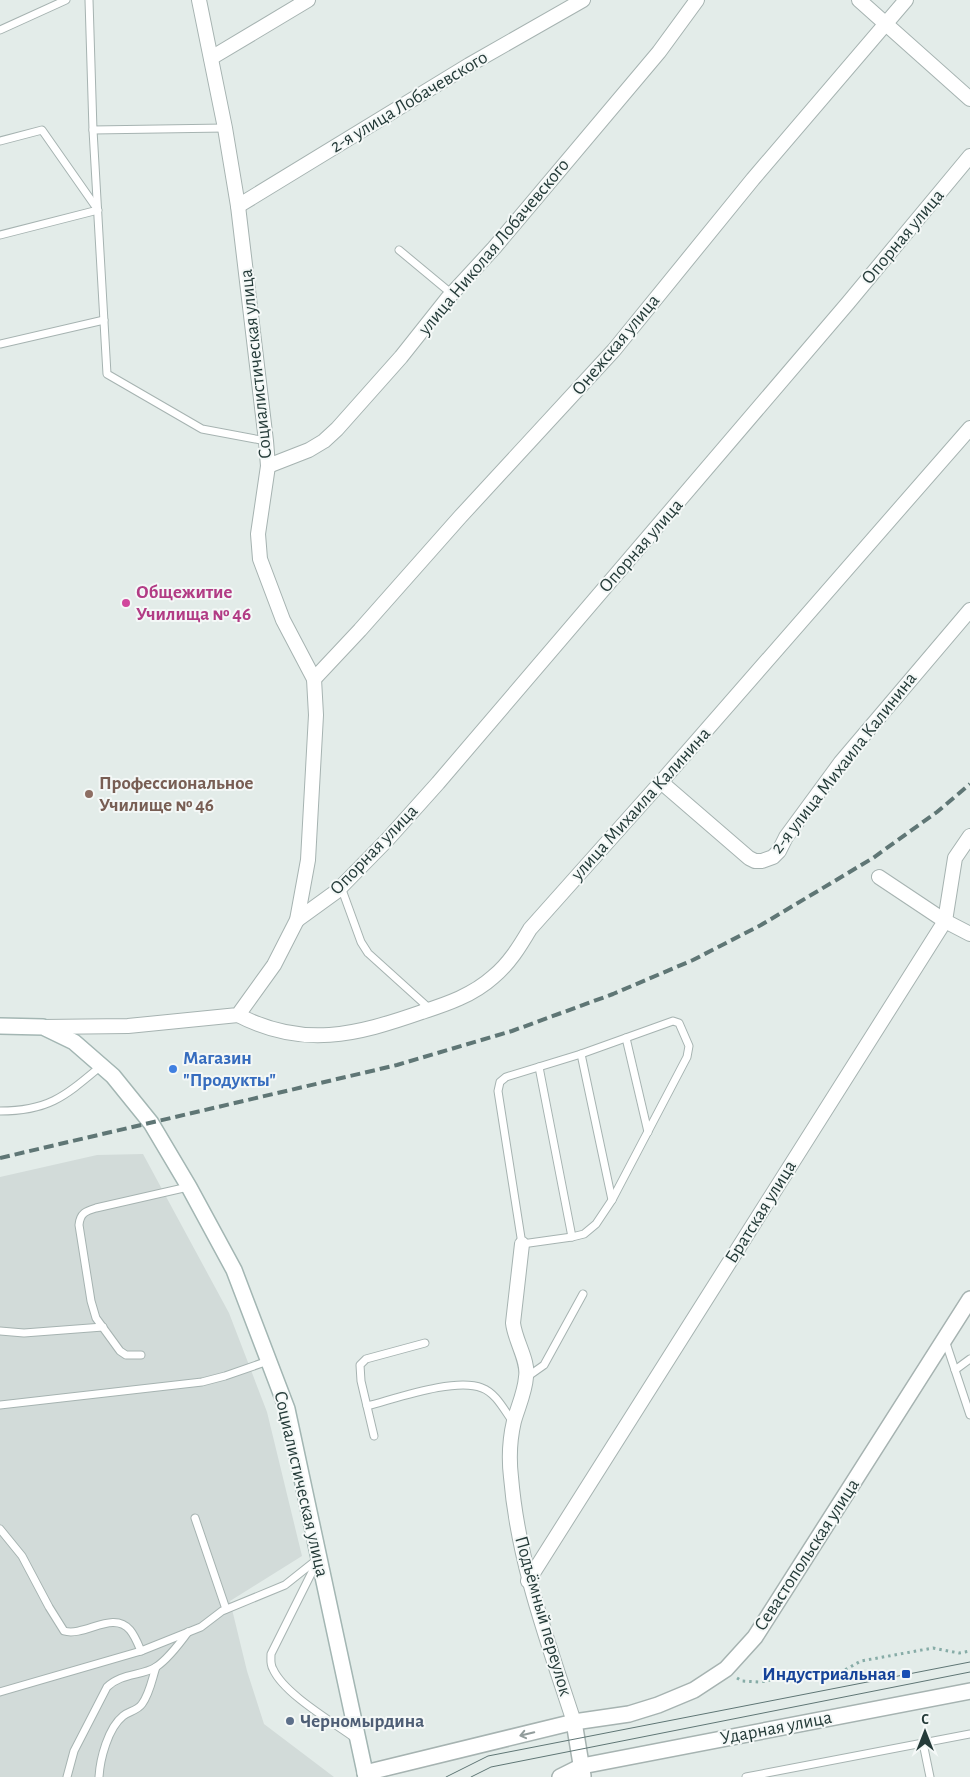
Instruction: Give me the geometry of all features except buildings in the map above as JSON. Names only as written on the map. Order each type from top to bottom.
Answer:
[{"type":"street","name":"Социалистическая улица","points":[[0,1026],[128,1026],[238,1015],[274,965],[297,920],[308,860],[316,715],[314,679],[282,620],[260,559],[258,534],[268,466],[266,441],[238,206],[225,128],[198,0]]},
{"type":"street","points":[[211,58],[308,0]]},
{"type":"street","name":"2-я улица Лобачевского","points":[[238,206],[469,65],[583,0]]},
{"type":"street","name":"улица Николая Лобачевского","points":[[268,466],[309,450],[324,441],[337,429],[401,357],[452,294],[494,248],[659,52],[697,0]]},
{"type":"street","points":[[859,0],[970,99]]},
{"type":"street","name":"Онежская улица","points":[[314,679],[614,350],[753,179],[906,0]]},
{"type":"street","name":"Опорная улица","points":[[297,920],[341,887],[387,840],[444,776],[836,318],[970,156]]},
{"type":"street","name":"улица Михаила Калинина","points":[[238,1015],[258,1025],[281,1032],[333,1036],[366,1030],[430,1010],[472,992],[494,976],[521,945],[530,929],[970,428]]},
{"type":"street","name":"2-я улица Михаила Калинина","points":[[661,782],[750,858],[762,862],[773,857],[841,762],[970,610]]},
{"type":"street","name":"Братская улица","points":[[528,1580],[945,921],[955,858],[970,836]]},
{"type":"street","points":[[879,877],[945,921],[970,934]]},
{"type":"street","name":"Социалистическая улица","points":[[43,1027],[74,1042],[113,1076],[151,1123],[189,1187],[234,1270],[287,1409],[366,1775]]},
{"type":"street","name":"Подъёмный переулок","points":[[522,1244],[513,1323],[514,1334],[525,1363],[526,1378],[514,1423],[510,1477],[516,1521],[528,1580],[574,1722]]},
{"type":"street","name":"Севастопольская улица","points":[[366,1775],[574,1722],[629,1714],[658,1705],[694,1690],[726,1669],[755,1637],[970,1299]]},
{"type":"street","name":"Ударная улица","points":[[560,1777],[970,1690]]},
{"type":"street","points":[[574,1722],[583,1772]]},
{"type":"lane","points":[[0,30],[66,0]]},
{"type":"lane","points":[[89,0],[93,130],[107,374],[202,429],[266,441]]},
{"type":"lane","points":[[93,130],[225,128]]},
{"type":"lane","points":[[0,141],[42,130],[98,210]]},
{"type":"lane","points":[[0,235],[98,210]]},
{"type":"lane","points":[[399,250],[452,294]]},
{"type":"lane","points":[[0,344],[104,320]]},
{"type":"lane","points":[[341,887],[358,935],[368,953],[430,1010]]},
{"type":"lane","points":[[673,1021],[679,1023],[689,1046],[687,1057],[648,1132],[612,1200],[596,1224],[584,1234],[522,1244],[498,1091],[500,1082],[506,1077],[581,1054],[673,1021]]},
{"type":"lane","points":[[626,1038],[648,1132]]},
{"type":"lane","points":[[581,1054],[612,1200]]},
{"type":"lane","points":[[0,1111],[34,1108],[47,1104],[71,1091],[101,1066]]},
{"type":"lane","points":[[539,1067],[572,1237]]},
{"type":"lane","points":[[141,1355],[126,1354],[120,1351],[96,1318],[91,1300],[80,1225],[82,1214],[86,1210],[189,1187]]},
{"type":"lane","points":[[526,1378],[544,1364],[583,1294]]},
{"type":"lane","points":[[0,1331],[24,1333],[103,1327]]},
{"type":"lane","points":[[944,1340],[970,1416]]},
{"type":"lane","points":[[374,1436],[360,1374],[361,1362],[425,1343]]},
{"type":"lane","points":[[955,1370],[970,1358]]},
{"type":"lane","points":[[0,1406],[202,1382],[268,1361]]},
{"type":"lane","points":[[367,1406],[443,1386],[467,1386],[482,1388],[496,1398],[514,1423]]},
{"type":"lane","points":[[195,1518],[226,1609]]},
{"type":"lane","points":[[0,1529],[28,1565],[49,1607],[64,1631],[77,1632],[118,1622],[129,1628],[141,1651]]},
{"type":"lane","points":[[0,1692],[141,1651],[201,1627],[226,1609],[285,1585],[319,1558]]},
{"type":"lane","points":[[319,1558],[271,1654],[270,1661],[274,1672],[281,1682],[293,1693],[358,1741]]},
{"type":"lane","points":[[99,1777],[103,1752],[109,1736],[122,1717],[136,1710],[144,1702],[156,1667],[189,1632]]},
{"type":"lane","points":[[67,1777],[74,1751],[107,1687],[112,1682],[156,1667]]},
{"type":"lane","points":[[746,1777],[765,1775],[970,1734]]},
{"type":"lane","points":[[924,1743],[930,1777]]},
{"type":"path","points":[[726,1669],[742,1681],[760,1682],[804,1674],[841,1672],[861,1661],[933,1648],[960,1653],[970,1651]]},
{"type":"shaded area","points":[[143,1154],[229,1313],[267,1412],[302,1556],[230,1601],[247,1671],[264,1724],[334,1777],[0,1777],[0,1177],[97,1155]]},
{"type":"tram line","points":[[446,1777],[488,1756],[970,1662]]},
{"type":"tram line","points":[[471,1777],[491,1767],[970,1672]]},
{"type":"railway","points":[[0,1158],[397,1065],[512,1031],[613,994],[693,960],[761,925],[873,858],[937,812],[970,784]]},
{"type":"place","name":"Общежитие Училища № 46","points":[[126,603]]},
{"type":"place","name":"Профессиональное Училище № 46","points":[[89,794]]},
{"type":"place","name":"Магазин \"Продукты\"","points":[[173,1069]]},
{"type":"place","name":"Индустриальная","points":[[906,1674]]},
{"type":"place","name":"Черномырдина","points":[[290,1721]]}]
